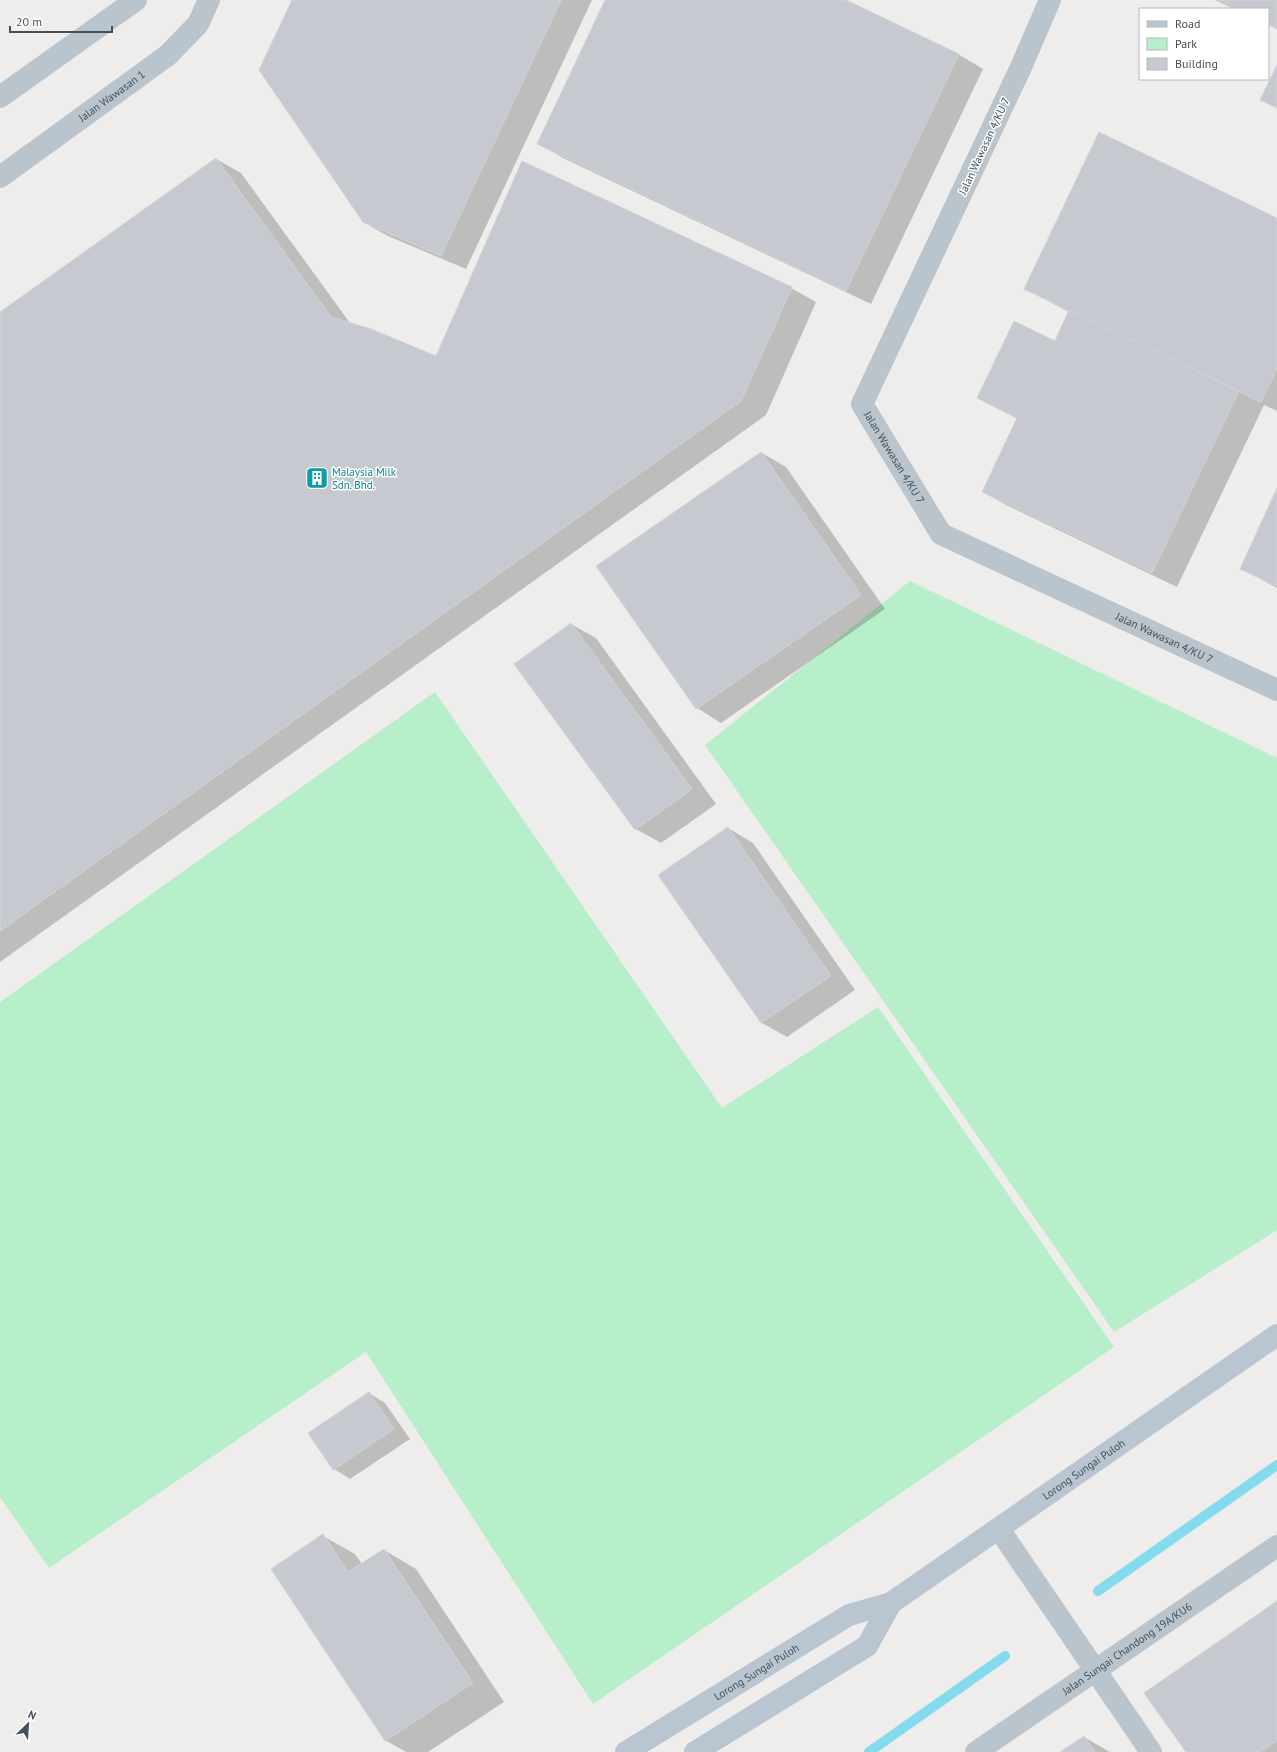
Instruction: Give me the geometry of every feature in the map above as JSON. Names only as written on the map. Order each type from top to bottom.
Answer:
[{"type":"street","points":[[0,97],[136,0]]},
{"type":"street","name":"Jalan Wawasan 1","points":[[0,177],[168,55],[198,24],[209,0]]},
{"type":"street","name":"Jalan Wawasan 4/KU 7","points":[[1050,0],[1022,64],[862,404],[941,534],[1277,690]]},
{"type":"street","name":"Lorong Sungai Puloh","points":[[626,1752],[849,1616],[891,1603],[1277,1335]]},
{"type":"street","points":[[999,1529],[1151,1752]]},
{"type":"street","name":"Jalan Sungai Chandong 19A/KU6","points":[[976,1752],[1277,1546]]},
{"type":"street","name":"Lorong Sungai Puloh","points":[[695,1752],[868,1646],[891,1603]]},
{"type":"green space","points":[[910,581],[1277,758],[1277,1230],[1114,1332],[705,745]]},
{"type":"green space","points":[[435,692],[722,1108],[878,1007],[1114,1347],[593,1704],[366,1352],[49,1568],[0,1497],[0,1002]]},
{"type":"building","points":[[292,0],[561,0],[441,256],[363,222],[259,70]]},
{"type":"building","points":[[605,0],[846,0],[959,54],[846,291],[537,144]]},
{"type":"building","points":[[1218,0],[1277,0],[1277,28],[1269,24],[1269,8],[1235,8]]},
{"type":"building","points":[[1277,65],[1277,108],[1260,100]]},
{"type":"building","points":[[1099,132],[1277,218],[1277,368],[1261,402],[1024,289]]},
{"type":"building","name":"Malaysia Milk Sdn. Bhd.","points":[[216,158],[331,317],[371,329],[436,356],[522,161],[792,287],[741,401],[0,931],[0,312]]},
{"type":"building","points":[[1069,310],[1239,391],[1152,573],[982,492],[1017,418],[977,398],[1014,321],[1055,341]]},
{"type":"building","points":[[761,452],[861,595],[696,709],[596,566]]},
{"type":"building","points":[[1277,488],[1277,586],[1240,569]]},
{"type":"building","points":[[571,623],[692,789],[635,830],[514,664]]},
{"type":"building","points":[[728,827],[831,976],[761,1023],[658,875]]},
{"type":"building","points":[[369,1392],[394,1429],[333,1470],[308,1433]]},
{"type":"building","points":[[323,1534],[348,1572],[384,1549],[473,1683],[385,1741],[271,1569]]},
{"type":"building","points":[[1277,1601],[1277,1740],[1260,1752],[1186,1752],[1144,1693]]},
{"type":"building","points":[[1084,1736],[1095,1752],[1060,1752]]},
{"type":"waterway","points":[[1098,1591],[1277,1465]]},
{"type":"waterway","points":[[869,1752],[1005,1656]]},
{"type":"place","name":"Malaysia Milk Sdn. Bhd.","points":[[317,478]]}]
